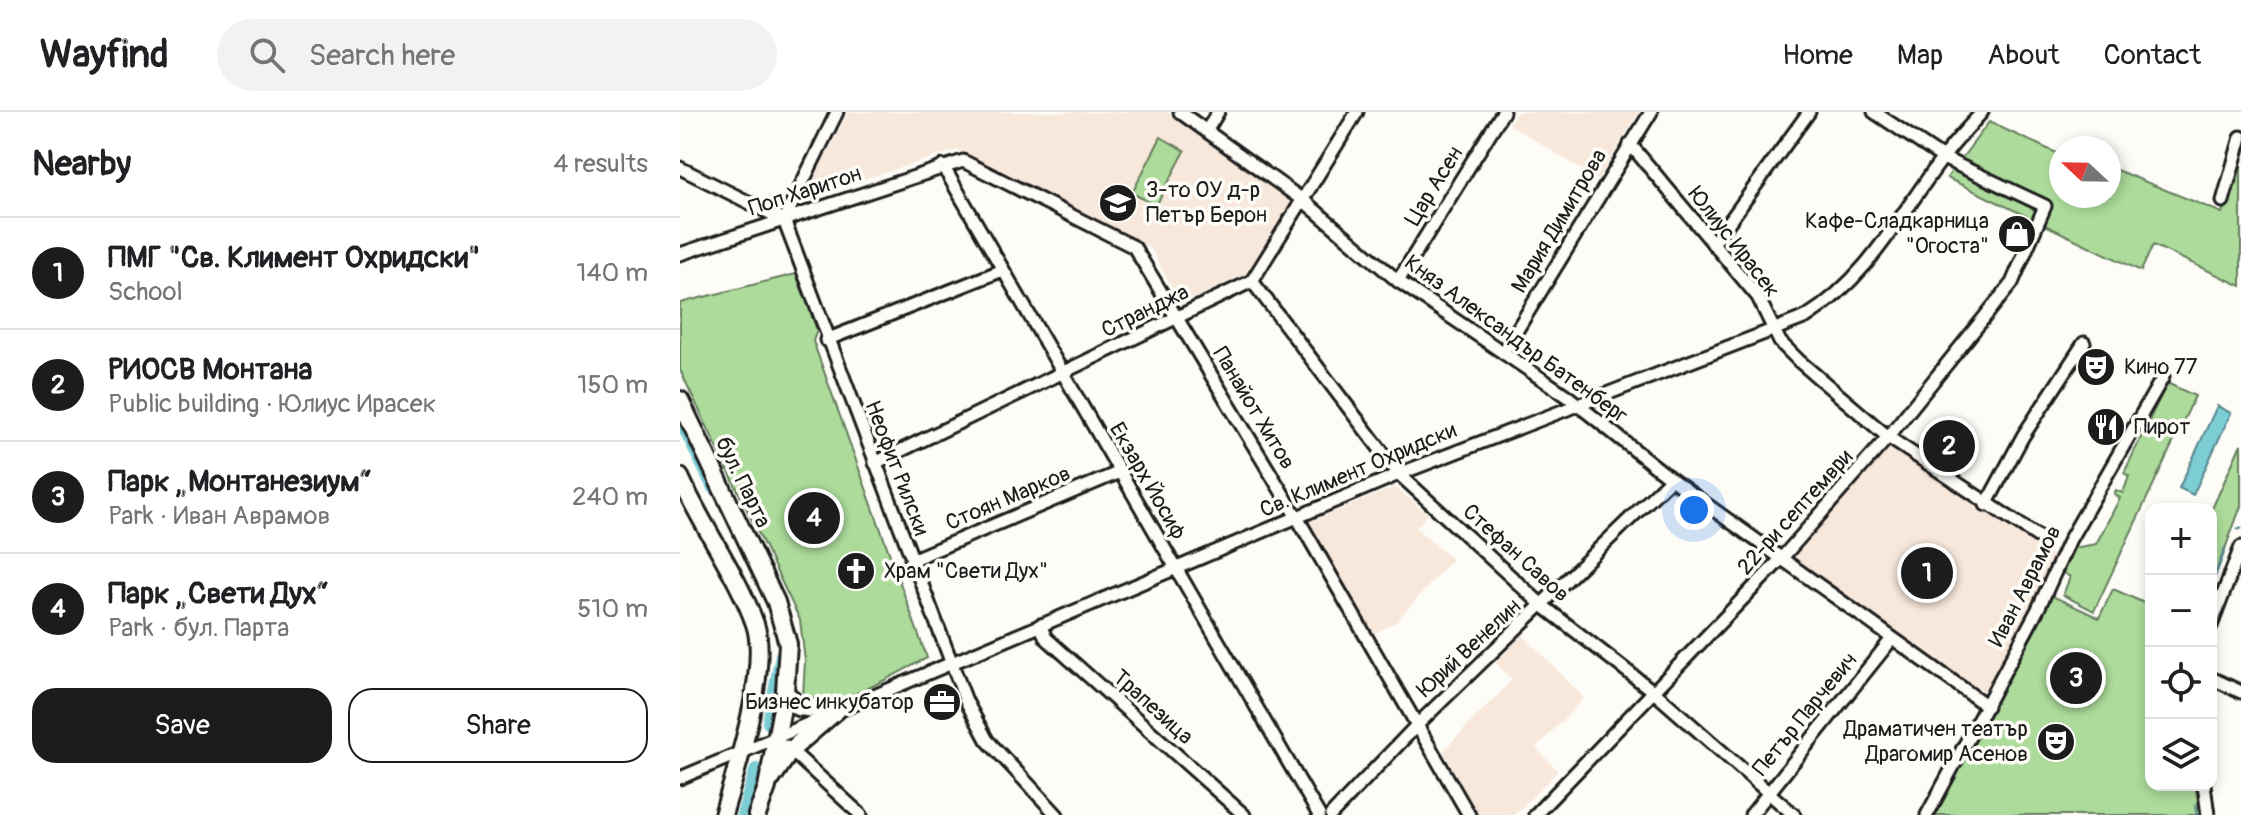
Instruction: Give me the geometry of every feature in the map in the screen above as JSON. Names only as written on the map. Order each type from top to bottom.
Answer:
[{"type":"main road","name":"бул. Парта","points":[[680,400],[776,602],[788,644],[785,692],[767,787],[757,815]]},
{"type":"main road","points":[[682,488],[755,626],[758,666],[741,752],[723,815]]},
{"type":"main road","points":[[785,692],[798,707],[836,711]]},
{"type":"main road","points":[[767,787],[791,750],[836,711]]},
{"type":"street","points":[[680,168],[784,220],[837,112]]},
{"type":"street","name":"Княз Александър Батенберг","points":[[1180,112],[1304,201],[1398,281],[1577,403],[1671,479],[1891,640],[1989,701]]},
{"type":"street","points":[[1207,130],[1218,112]]},
{"type":"street","points":[[1252,281],[1357,112]]},
{"type":"street","name":"Цар Асен","points":[[1398,281],[1503,112]]},
{"type":"street","name":"Мария Димитрова","points":[[1504,351],[1651,112]]},
{"type":"street","points":[[1713,244],[1809,112]]},
{"type":"street","points":[[1874,112],[1943,158]]},
{"type":"street","name":"Св. Климент Охридски","points":[[680,778],[1175,566],[1298,519],[1399,474],[1806,317],[1850,284],[1889,236],[1943,158],[1982,112]]},
{"type":"street","points":[[2223,201],[2241,137]]},
{"type":"street","name":"Юлиус Ирасек","points":[[1630,144],[1758,297],[1773,330],[1799,361],[1888,437],[1986,505],[2037,536]]},
{"type":"street","name":"22-ри септември","points":[[1535,815],[1781,559],[1888,437],[2012,283],[2045,206],[1943,158]]},
{"type":"street","name":"Панайот Хитов","points":[[943,166],[968,163],[1130,245],[1298,519],[1469,815]]},
{"type":"street","name":"Поп Харитон","points":[[680,254],[943,166]]},
{"type":"street","name":"Екзарх Йосиф","points":[[943,166],[1319,815]]},
{"type":"street","name":"Неофит Рилски","points":[[784,220],[826,340],[966,701],[987,740],[1057,815]]},
{"type":"street","points":[[826,340],[1003,270]]},
{"type":"street","name":"Странджа","points":[[875,463],[1252,281]]},
{"type":"street","name":"Стефан Савов","points":[[1252,281],[1399,474],[1543,606],[1654,692],[1794,815]]},
{"type":"street","points":[[1986,505],[2023,436],[2084,343]]},
{"type":"street","name":"Иван Аврамов","points":[[1927,815],[2038,609],[2070,539],[2163,377]]},
{"type":"street","name":"Стоян Марков","points":[[911,560],[1120,472]]},
{"type":"street","name":"Юрий Венелин","points":[[1331,815],[1417,725],[1671,479]]},
{"type":"street","points":[[2217,610],[2241,547]]},
{"type":"street","name":"Трапезица","points":[[1040,625],[1046,638],[1244,815]]},
{"type":"street","name":"Петър Парчевич","points":[[1751,815],[1891,640]]},
{"type":"street","points":[[2217,681],[2241,692]]},
{"type":"street","points":[[776,738],[861,815]]},
{"type":"street","points":[[2205,791],[2208,815]]},
{"type":"shaded area","points":[[848,112],[1167,112],[1294,203],[1250,272],[1181,304],[1151,249],[957,150],[804,198]]},
{"type":"shaded area","points":[[1517,112],[1639,112],[1598,180],[1509,124]]},
{"type":"shaded area","points":[[1888,437],[2060,560],[1991,695],[1891,640],[1781,559]]},
{"type":"shaded area","points":[[1395,487],[1428,514],[1416,528],[1452,559],[1397,621],[1374,634],[1307,523]]},
{"type":"shaded area","points":[[1523,635],[1584,698],[1536,748],[1558,771],[1514,815],[1478,815],[1443,751],[1512,680],[1495,662]]},
{"type":"green space","points":[[1989,122],[2049,150],[2049,208],[2121,208],[2121,172],[2222,213],[2241,155],[2241,286],[2153,245],[2141,271],[1947,178]]},
{"type":"green space","points":[[1161,137],[1185,151],[1156,206],[1132,193]]},
{"type":"green space","points":[[796,274],[817,330],[813,341],[927,658],[864,690],[829,701],[815,701],[803,696],[805,661],[800,620],[680,370],[680,303]]},
{"type":"green space","points":[[2167,383],[2195,396],[2094,611],[2063,595],[2070,577],[2062,572],[2074,548],[2096,544],[2120,498],[2114,494],[2116,490],[2123,493],[2129,476],[2124,473]]},
{"type":"green space","points":[[2241,444],[2241,506],[2217,570],[2217,503],[2215,503]]},
{"type":"green space","points":[[2113,589],[2145,603],[2145,791],[2196,791],[2201,815],[1927,815],[2046,593],[2099,618]]},
{"type":"water","points":[[2217,406],[2231,413],[2193,495],[2179,488]]},
{"type":"waterway","points":[[680,420],[713,488]]},
{"type":"waterway","points":[[2215,575],[2225,549]]},
{"type":"waterway","points":[[768,723],[781,655]]},
{"type":"waterway","points":[[742,815],[756,769]]},
{"type":"waterway","points":[[2196,805],[2197,815]]},
{"type":"place","name":"3-то ОУ д-р Петър Берон","points":[[1118,203]]},
{"type":"place","name":"Кафе-Сладкарница \"Огоста\"","points":[[2017,234]]},
{"type":"place","name":"Кино 77","points":[[2096,367]]},
{"type":"place","name":"Пирот","points":[[2106,427]]},
{"type":"place","name":"РИОСВ Монтана","points":[[1949,446]]},
{"type":"place","name":"Парк „Свети Дух“","points":[[814,518]]},
{"type":"place","name":"Храм \"Свети Дух\"","points":[[856,571]]},
{"type":"place","name":"ПМГ \"Св. Климент Охридски\"","points":[[1927,573]]},
{"type":"place","name":"Парк „Монтанезиум“","points":[[2076,678]]},
{"type":"place","name":"Бизнес инкубатор","points":[[942,702]]},
{"type":"place","name":"Драматичен театър Драгомир Асенов","points":[[2056,742]]}]
